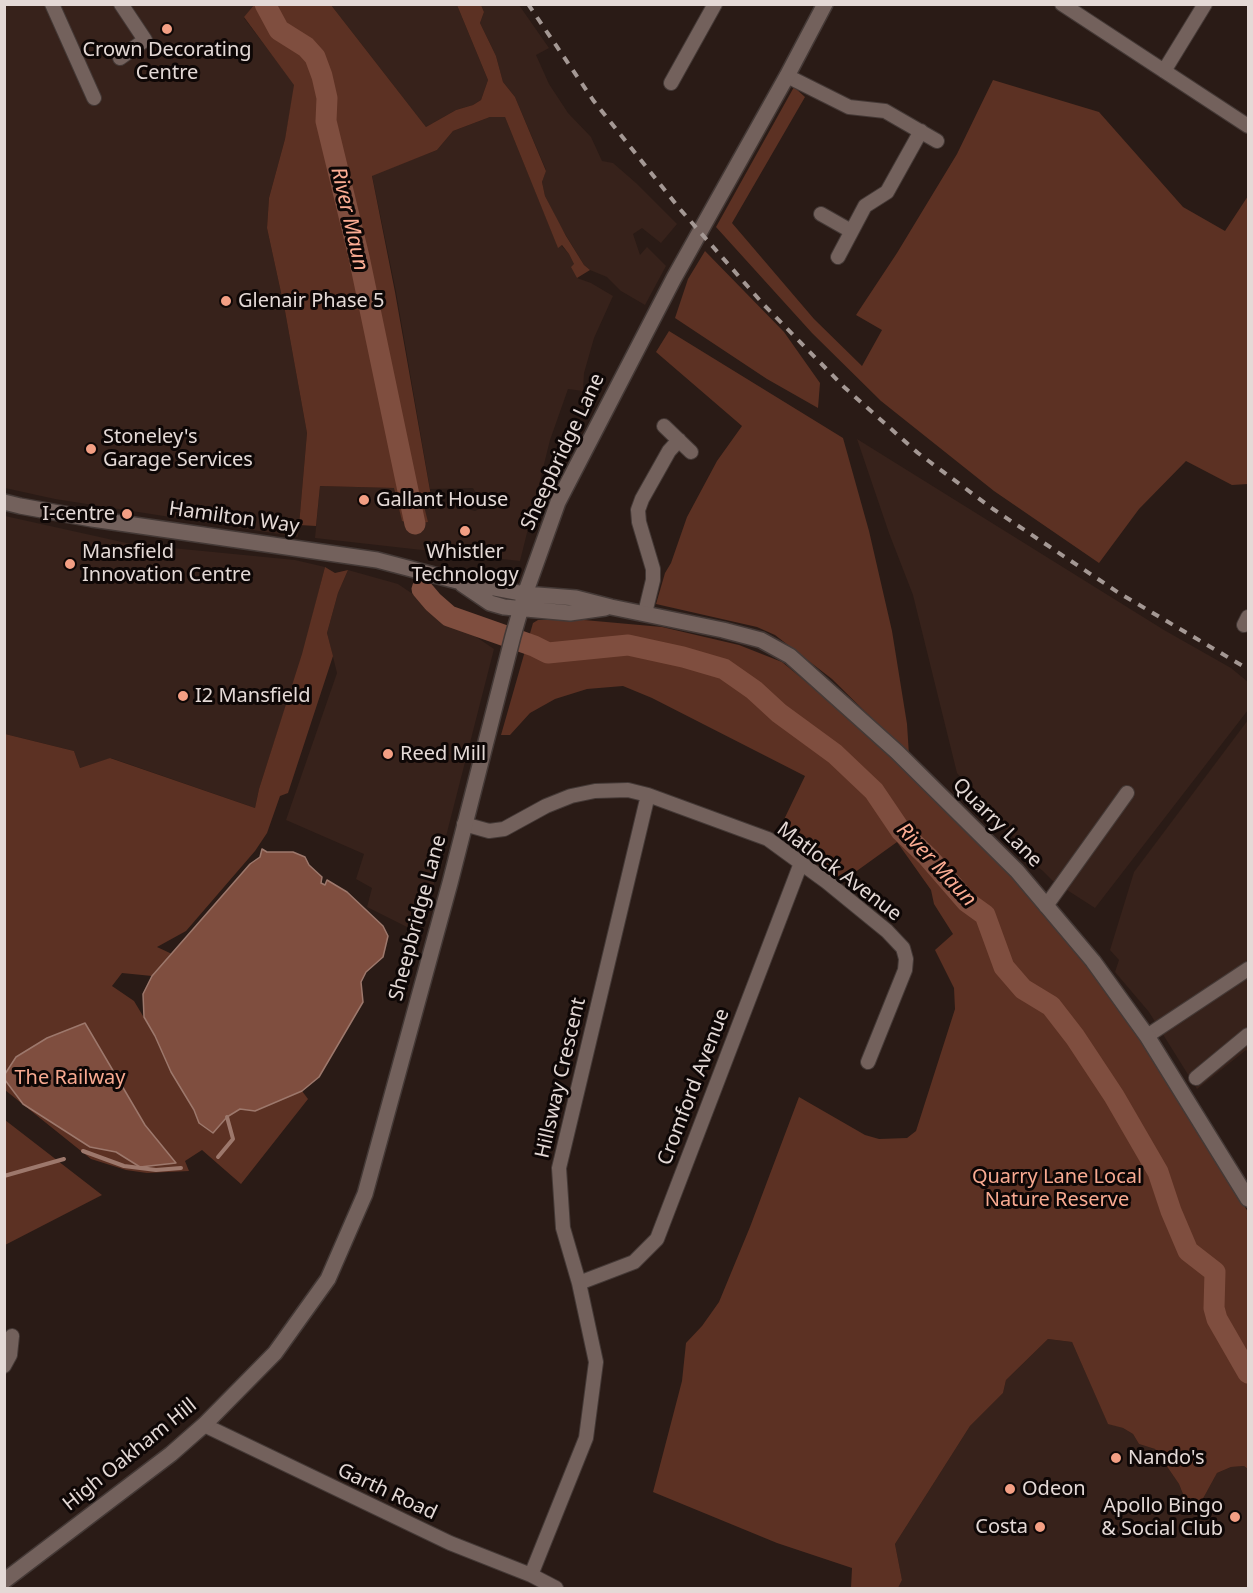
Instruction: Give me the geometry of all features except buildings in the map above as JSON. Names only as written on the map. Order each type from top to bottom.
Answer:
[{"type":"street","points":[[52,4],[94,98]]},
{"type":"street","points":[[120,58],[145,40],[121,4]]},
{"type":"street","points":[[671,83],[715,4]]},
{"type":"street","name":"Sheepbridge Lane","points":[[275,1353],[328,1279],[364,1194],[515,629],[558,502],[669,287],[825,4]]},
{"type":"street","points":[[1062,4],[1248,126]]},
{"type":"street","points":[[1164,71],[1205,4]]},
{"type":"street","points":[[787,76],[849,107],[885,111],[937,141]]},
{"type":"street","points":[[838,257],[866,206],[887,192],[921,131]]},
{"type":"street","points":[[821,214],[851,231]]},
{"type":"street","points":[[664,426],[691,452]]},
{"type":"street","points":[[645,613],[653,580],[653,568],[639,522],[638,510],[669,452],[679,440]]},
{"type":"street","name":"Hamilton Way","points":[[4,502],[92,519],[377,560],[457,581],[490,603],[523,601]]},
{"type":"street","name":"Quarry Lane","points":[[523,601],[570,613],[611,608],[645,613],[761,640],[790,656],[897,752],[1017,871],[1093,961],[1147,1036],[1248,1199]]},
{"type":"street","name":"Matlock Avenue","points":[[464,824],[489,831],[504,829],[546,806],[571,796],[595,791],[628,790],[648,795],[768,839],[887,932],[903,948],[906,959],[905,970],[868,1062]]},
{"type":"street","points":[[1046,906],[1127,793]]},
{"type":"street","name":"Hillsway Crescent","points":[[531,1575],[586,1438],[596,1362],[579,1283],[563,1228],[559,1168],[648,795]]},
{"type":"street","name":"Cromford Avenue","points":[[579,1283],[634,1262],[657,1239],[801,863]]},
{"type":"street","points":[[1147,1036],[1246,974]]},
{"type":"street","points":[[1196,1078],[1248,1035]]},
{"type":"street","points":[[4,1366],[10,1355],[12,1336]]},
{"type":"street","name":"High Oakham Hill","points":[[5,1579],[171,1454],[204,1425],[275,1353]]},
{"type":"street","name":"Garth Road","points":[[204,1425],[450,1543],[531,1575],[556,1588]]},
{"type":"shaded area","points":[[5,5],[254,5],[244,18],[295,85],[285,139],[269,198],[267,228],[307,433],[298,537],[55,499],[5,488]]},
{"type":"shaded area","points":[[331,5],[457,5],[488,80],[481,100],[456,110],[426,127]]},
{"type":"shaded area","points":[[481,5],[519,5],[549,48],[536,55],[549,84],[568,113],[591,137],[602,161],[613,163],[677,224],[661,243],[642,228],[633,234],[640,255],[647,247],[666,266],[645,305],[621,291],[607,277],[584,265],[559,224],[545,196],[542,182],[546,170],[515,97],[503,82],[496,56],[480,23],[484,12]]},
{"type":"shaded area","points":[[490,117],[505,117],[558,247],[561,245],[569,254],[577,278],[613,296],[594,338],[584,373],[583,391],[568,389],[550,440],[520,561],[315,538],[320,486],[395,488],[402,520],[421,494],[475,511],[483,507],[473,488],[430,489],[396,292],[372,175],[437,150],[453,131]]},
{"type":"shaded area","points":[[857,439],[1164,630],[1231,668],[1248,682],[1248,710],[1095,908],[1053,881],[1014,849],[1019,844],[957,773],[913,595]]},
{"type":"shaded area","points":[[5,516],[131,544],[295,560],[325,567],[303,654],[259,789],[255,808],[111,758],[80,768],[74,751],[5,734]]},
{"type":"shaded area","points":[[348,570],[398,584],[494,649],[421,934],[367,907],[372,888],[356,879],[364,854],[286,820],[337,673],[327,633],[338,593]]},
{"type":"shaded area","points":[[1248,720],[1248,1052],[1246,1050],[1197,1089],[1149,1012],[1115,972],[1119,960],[1110,950],[1134,872]]},
{"type":"shaded area","points":[[262,849],[267,852],[293,852],[305,857],[309,865],[322,877],[321,883],[325,885],[327,880],[347,892],[383,926],[388,936],[383,957],[366,972],[361,982],[363,1002],[319,1077],[302,1091],[255,1111],[240,1109],[227,1117],[213,1133],[199,1123],[194,1110],[171,1072],[144,1017],[143,994],[152,976],[250,864],[260,857]]},
{"type":"shaded area","name":"The Railway","points":[[85,1023],[145,1125],[176,1163],[140,1167],[116,1152],[90,1147],[23,1104],[5,1080],[5,1074],[16,1057],[47,1038]]},
{"type":"shaded area","points":[[1048,1339],[1072,1342],[1108,1423],[1133,1434],[1139,1444],[1155,1449],[1179,1484],[1194,1515],[1217,1473],[1231,1467],[1244,1466],[1248,1469],[1248,1588],[898,1588],[902,1580],[895,1544],[970,1426],[1003,1393],[1006,1380]]},
{"type":"green space","points":[[254,5],[331,5],[426,127],[456,110],[481,100],[488,80],[457,5],[481,5],[484,12],[480,23],[496,56],[503,82],[515,97],[546,171],[542,182],[545,196],[566,236],[584,265],[590,270],[577,278],[571,267],[574,264],[569,254],[562,245],[558,248],[505,117],[490,117],[453,131],[437,150],[372,176],[431,496],[421,494],[428,522],[415,524],[402,521],[394,488],[320,486],[316,526],[299,525],[307,433],[267,228],[269,198],[285,139],[294,85],[244,17]]},
{"type":"green space","points":[[993,80],[1099,112],[1183,207],[1225,231],[1248,196],[1248,484],[1232,485],[1186,461],[1139,509],[1099,563],[994,491],[881,401],[812,333],[716,227],[794,87],[805,97],[732,223],[814,319],[862,366],[882,330],[856,315],[957,154]]},
{"type":"green space","points":[[705,251],[784,332],[820,383],[818,408],[767,379],[675,318],[688,279]]},
{"type":"green space","points":[[669,331],[843,438],[869,531],[892,631],[907,724],[909,755],[832,679],[775,635],[757,627],[656,604],[665,573],[671,563],[687,517],[717,461],[742,426],[656,352]]},
{"type":"green space","points":[[325,567],[335,573],[348,570],[338,593],[327,633],[333,656],[288,793],[280,796],[267,833],[255,851],[186,931],[157,947],[172,954],[152,976],[122,973],[112,986],[134,1001],[155,1036],[171,1072],[194,1110],[199,1123],[213,1132],[227,1117],[240,1109],[255,1111],[302,1091],[308,1099],[241,1184],[202,1150],[185,1161],[189,1171],[147,1173],[126,1170],[91,1159],[5,1090],[5,734],[74,751],[80,768],[110,758],[255,808],[302,654]]},
{"type":"green space","name":"Quarry Lane Local Nature Reserve","points":[[538,620],[584,620],[662,627],[739,645],[782,662],[861,727],[1013,876],[1090,967],[1139,1034],[1248,1212],[1248,1469],[1244,1466],[1231,1467],[1217,1473],[1194,1515],[1179,1484],[1155,1449],[1139,1444],[1133,1434],[1123,1428],[1108,1424],[1072,1342],[1048,1339],[1006,1380],[1003,1393],[970,1426],[895,1544],[902,1580],[898,1588],[851,1588],[852,1568],[777,1543],[653,1492],[682,1381],[686,1343],[702,1326],[719,1302],[799,1097],[865,1135],[879,1139],[907,1138],[916,1131],[955,1009],[954,988],[935,950],[953,934],[934,904],[931,890],[897,842],[840,883],[777,834],[805,776],[652,698],[623,686],[587,689],[555,699],[530,713],[510,735],[501,735],[533,623]]},
{"type":"green space","points":[[5,1120],[102,1195],[5,1245]]},
{"type":"waterway","name":"River Maun","points":[[265,4],[279,30],[306,47],[315,57],[322,76],[327,98],[326,121],[359,257],[415,524]]},
{"type":"waterway","name":"River Maun","points":[[422,589],[449,616],[548,653],[628,645],[724,669],[835,754],[874,791],[901,831],[928,857],[967,902],[985,915],[1004,967],[1023,989],[1051,1006],[1075,1037],[1114,1096],[1158,1172],[1188,1251],[1215,1272],[1214,1308],[1217,1319],[1248,1373]]},
{"type":"waterway","points":[[218,1157],[233,1139],[227,1117]]},
{"type":"waterway","points":[[83,1151],[124,1166],[156,1170],[181,1168]]},
{"type":"waterway","points":[[4,1176],[64,1159]]},
{"type":"railway","points":[[528,4],[593,100],[679,208],[764,305],[844,387],[918,453],[993,509],[1119,593],[1248,669]]},
{"type":"place","name":"Crown Decorating Centre","points":[[167,29]]},
{"type":"place","name":"Glenair Phase 5","points":[[226,301]]},
{"type":"place","name":"Stoneley's Garage Services","points":[[91,449]]},
{"type":"place","name":"Gallant House","points":[[364,500]]},
{"type":"place","name":"I-centre","points":[[127,514]]},
{"type":"place","name":"Whistler Technology","points":[[465,531]]},
{"type":"place","name":"Mansfield Innovation Centre","points":[[70,564]]},
{"type":"place","name":"I2 Mansfield","points":[[183,696]]},
{"type":"place","name":"Reed Mill","points":[[388,754]]},
{"type":"place","name":"Nando's","points":[[1116,1458]]},
{"type":"place","name":"Odeon","points":[[1010,1489]]},
{"type":"place","name":"Apollo Bingo & Social Club","points":[[1235,1517]]},
{"type":"place","name":"Costa","points":[[1040,1527]]}]
